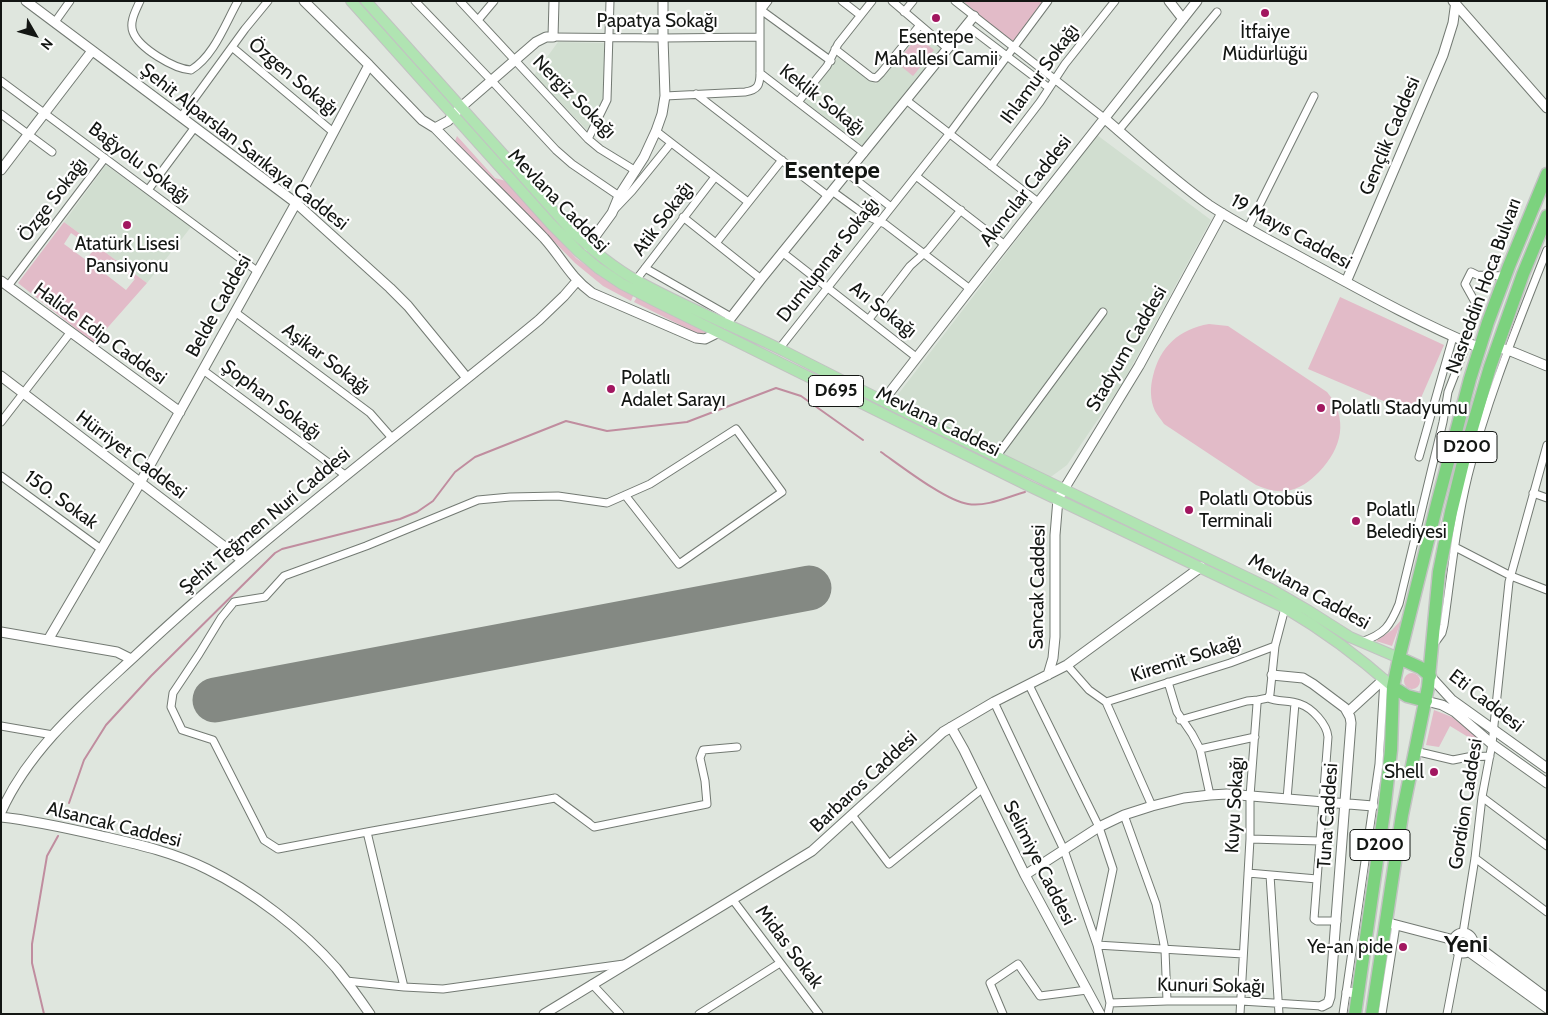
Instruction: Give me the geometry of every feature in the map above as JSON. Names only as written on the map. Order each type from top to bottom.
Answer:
[{"type":"highway","name":"Nasreddin Hoca Bulvarı","points":[[1391,680],[1399,658],[1441,486],[1480,348],[1505,276],[1547,174]]},
{"type":"highway","name":"Nasreddin Hoca Bulvarı","points":[[1429,682],[1439,572],[1450,512],[1468,442],[1502,349],[1523,274],[1547,216]]},
{"type":"highway","points":[[1399,658],[1422,668],[1429,682]]},
{"type":"highway","points":[[1391,680],[1407,696],[1426,701]]},
{"type":"highway","name":"D200","points":[[1355,1014],[1352,993],[1381,837],[1391,680]]},
{"type":"highway","name":"D200","points":[[1372,1014],[1391,924],[1402,815],[1429,682]]},
{"type":"main road","name":"Mevlana Caddesi","points":[[350,1],[558,217],[588,246],[611,264],[636,280],[729,321],[779,349],[883,402],[996,457],[1060,494],[1201,567],[1286,608],[1324,632],[1391,680]]},
{"type":"main road","name":"Mevlana Caddesi","points":[[366,1],[551,224],[588,260],[622,284],[717,333],[1060,494],[1271,589],[1350,637],[1399,658]]},
{"type":"street","name":"Şehit Alparslan Sarıkaya Caddesi","points":[[26,1],[296,203],[408,306],[468,378]]},
{"type":"street","points":[[55,22],[70,1]]},
{"type":"street","points":[[140,1],[132,25],[133,32],[138,39],[164,60],[176,67],[191,70],[211,50],[238,1]]},
{"type":"street","points":[[181,117],[268,1]]},
{"type":"street","points":[[304,1],[422,120],[435,128],[545,240],[577,281],[592,293],[696,338],[705,338],[717,333]]},
{"type":"street","points":[[415,1],[564,157],[591,178],[620,196]]},
{"type":"street","name":"Nergiz Sokağı","points":[[460,1],[588,139],[600,149],[636,171]]},
{"type":"street","points":[[478,20],[494,1]]},
{"type":"street","points":[[435,128],[443,125],[491,80],[536,42],[554,37],[554,1]]},
{"type":"street","points":[[588,139],[607,100],[610,1]]},
{"type":"street","points":[[612,213],[636,171],[656,131],[662,114],[665,96],[663,1]]},
{"type":"street","points":[[665,96],[745,92],[755,89],[760,83],[760,1]]},
{"type":"street","points":[[761,10],[768,1]]},
{"type":"street","points":[[842,1],[860,16]]},
{"type":"street","points":[[798,102],[830,61],[835,49],[872,1]]},
{"type":"street","points":[[892,1],[947,48]]},
{"type":"street","points":[[904,12],[913,1]]},
{"type":"street","points":[[955,1],[1104,118]]},
{"type":"street","name":"Dumlupınar Sokağı","points":[[779,349],[950,133],[1048,1]]},
{"type":"street","name":"Ihlamur Sokağı","points":[[991,166],[1040,102],[1054,79],[1115,1]]},
{"type":"street","points":[[1169,1],[1183,19]]},
{"type":"street","name":"Akıncılar Caddesi","points":[[883,402],[970,288],[1197,1]]},
{"type":"street","points":[[1455,2],[1547,108]]},
{"type":"street","name":"Gençlik Caddesi","points":[[1346,282],[1443,55],[1453,24],[1455,2]]},
{"type":"street","points":[[761,10],[830,61]]},
{"type":"street","points":[[1118,131],[1217,12]]},
{"type":"street","points":[[645,268],[729,321],[782,252],[974,16]]},
{"type":"street","points":[[835,49],[871,77],[876,78],[920,25]]},
{"type":"street","points":[[966,25],[1049,88]]},
{"type":"street","name":"Papatya Sokağı","points":[[554,37],[760,37]]},
{"type":"street","name":"Özgen Sokağı","points":[[232,47],[333,132]]},
{"type":"street","points":[[1,170],[92,50]]},
{"type":"street","name":"Belde Caddesi","points":[[48,640],[180,412],[296,203],[369,65]]},
{"type":"street","name":"Keklik Sokağı","points":[[760,73],[864,153]]},
{"type":"street","name":"Bağyolu Sokağı","points":[[1,81],[257,272]]},
{"type":"street","points":[[696,94],[830,194],[865,216],[880,222],[970,288]]},
{"type":"street","points":[[1248,228],[1314,96]]},
{"type":"street","points":[[906,100],[1038,202]]},
{"type":"street","points":[[1,114],[52,152]]},
{"type":"street","name":"19 Mayıs Caddesi","points":[[1104,118],[1180,183],[1222,213],[1346,282],[1453,337],[1480,348]]},
{"type":"street","points":[[148,190],[194,127]]},
{"type":"street","points":[[656,131],[748,202]]},
{"type":"street","points":[[588,246],[612,213],[671,142]]},
{"type":"street","name":"Özge Sokağı","points":[[5,284],[105,158]]},
{"type":"street","points":[[716,243],[782,160]]},
{"type":"street","points":[[847,173],[891,208]]},
{"type":"street","points":[[916,176],[1005,245]]},
{"type":"street","name":"Atik Sokağı","points":[[636,280],[715,177]]},
{"type":"street","points":[[869,319],[910,266],[935,242],[961,210]]},
{"type":"street","name":"Stadyum Caddesi","points":[[1060,494],[1139,366],[1222,213]]},
{"type":"street","points":[[684,218],[761,279]]},
{"type":"street","points":[[1432,646],[1438,639],[1444,625],[1455,547],[1468,476],[1502,349],[1547,250]]},
{"type":"street","name":"Arı Sokağı","points":[[782,252],[916,357]]},
{"type":"street","points":[[1475,302],[1465,284],[1471,272],[1505,276]]},
{"type":"street","name":"Şehit Teğmen Nuri Caddesi","points":[[1,812],[11,790],[52,735],[175,618],[345,475],[539,320],[577,281]]},
{"type":"street","name":"Halide Edip Caddesi","points":[[5,284],[180,412]]},
{"type":"street","name":"Aşikar Sokağı","points":[[235,312],[364,408],[392,438]]},
{"type":"street","points":[[996,457],[1103,312]]},
{"type":"street","points":[[1,422],[70,333]]},
{"type":"street","points":[[1419,457],[1453,337]]},
{"type":"street","points":[[1361,642],[1380,634],[1388,627],[1400,604],[1443,422],[1448,392],[1467,342]]},
{"type":"street","points":[[1502,349],[1547,366]]},
{"type":"street","name":"Şophan Sokağı","points":[[203,370],[345,475]]},
{"type":"street","name":"Hürriyet Caddesi","points":[[1,376],[242,560]]},
{"type":"street","points":[[589,823],[555,798],[278,849],[264,840],[213,740],[182,730],[171,707],[173,693],[200,654],[221,618],[234,602],[265,596],[284,576],[366,546],[478,500],[558,496],[607,503],[625,495],[650,484],[736,429],[782,492],[679,564],[625,495]]},
{"type":"street","name":"Gordion Caddesi","points":[[1463,933],[1494,729],[1510,576],[1547,445]]},
{"type":"street","name":"150. Sokak","points":[[1,476],[101,549]]},
{"type":"street","points":[[1428,484],[1441,486]]},
{"type":"street","points":[[1533,493],[1547,498]]},
{"type":"street","name":"Sancak Caddesi","points":[[1048,675],[1053,658],[1055,637],[1055,535],[1060,494]]},
{"type":"street","points":[[1455,547],[1510,576],[1547,590]]},
{"type":"street","name":"Barbaros Caddesi","points":[[544,1014],[812,851],[933,740],[951,727],[994,702],[1067,665],[1201,567]]},
{"type":"street","points":[[1533,584],[1547,595]]},
{"type":"street","points":[[1268,698],[1275,646],[1286,608]]},
{"type":"street","points":[[1,632],[117,652],[131,659]]},
{"type":"street","name":"Kiremit Sokağı","points":[[1106,702],[1230,663],[1275,646]]},
{"type":"street","points":[[1067,665],[1089,690],[1106,702],[1152,806]]},
{"type":"street","points":[[1272,675],[1308,680],[1348,712],[1391,680]]},
{"type":"street","points":[[1168,682],[1180,720],[1192,734],[1200,749],[1210,795]]},
{"type":"street","name":"Eti Caddesi","points":[[1429,682],[1547,768]]},
{"type":"street","points":[[1029,685],[1099,827],[1113,869],[1097,945]]},
{"type":"street","points":[[1180,720],[1268,698],[1295,703],[1308,709],[1322,722],[1327,729],[1328,737],[1314,919],[1317,921],[1336,921]]},
{"type":"street","name":"Kuyu Sokağı","points":[[1240,1014],[1250,839],[1250,796],[1258,700]]},
{"type":"street","name":"Eti Caddesi","points":[[1426,701],[1451,709],[1492,744],[1547,783]]},
{"type":"street","points":[[994,702],[1064,850],[1097,945],[1110,1003],[1108,1014]]},
{"type":"street","points":[[1287,799],[1295,703]]},
{"type":"street","name":"Tuna Caddesi","points":[[1322,1006],[1328,1003],[1330,997],[1352,723],[1348,712]]},
{"type":"street","points":[[1,726],[52,735]]},
{"type":"street","name":"Selimiye Caddesi","points":[[951,727],[1025,875],[1100,1014]]},
{"type":"street","points":[[1200,749],[1255,737]]},
{"type":"street","points":[[1343,1014],[1352,993],[1373,806],[1386,745]]},
{"type":"street","points":[[555,798],[594,827],[707,804],[700,758],[703,750],[737,747]]},
{"type":"street","points":[[1415,751],[1453,760],[1490,756]]},
{"type":"street","points":[[852,815],[889,864],[983,788]]},
{"type":"street","points":[[1025,875],[1099,827],[1124,815],[1184,798],[1210,795],[1250,796],[1373,806]]},
{"type":"street","points":[[1482,798],[1547,846]]},
{"type":"street","points":[[1124,815],[1156,904],[1165,950],[1167,1001]]},
{"type":"street","name":"Alsancak Caddesi","points":[[1,817],[48,824],[151,847],[170,853],[221,876],[272,910],[322,954],[346,981],[370,1014]]},
{"type":"street","points":[[367,832],[404,987]]},
{"type":"street","points":[[1250,839],[1320,841]]},
{"type":"street","points":[[1475,858],[1547,912]]},
{"type":"street","points":[[1248,873],[1317,880]]},
{"type":"street","points":[[1270,875],[1279,1014]]},
{"type":"street","name":"Midas Sokak","points":[[733,900],[818,1014]]},
{"type":"street","points":[[1382,1014],[1391,924],[1454,940]]},
{"type":"street","points":[[1447,1014],[1467,948],[1469,935],[1463,933],[1454,940],[1454,946],[1467,948],[1547,998]]},
{"type":"street","points":[[1097,945],[1243,954]]},
{"type":"street","points":[[1467,948],[1547,1008]]},
{"type":"street","points":[[699,1014],[780,963]]},
{"type":"street","points":[[346,981],[404,987],[443,988],[626,964]]},
{"type":"street","points":[[1003,1014],[990,983],[1018,964],[1040,996],[1087,990]]},
{"type":"street","points":[[592,984],[620,1014]]},
{"type":"street","name":"Kunuri Sokağı","points":[[1110,1003],[1167,1001],[1241,1002],[1322,1006]]},
{"type":"shaded area","points":[[963,1],[1044,1],[1012,43]]},
{"type":"shaded area","points":[[919,30],[942,49],[863,146],[805,102],[804,97],[839,56],[876,84]]},
{"type":"shaded area","points":[[918,37],[934,50],[913,76],[896,62]]},
{"type":"shaded area","points":[[558,42],[606,43],[604,100],[587,130],[534,75]]},
{"type":"shaded area","points":[[1097,135],[1211,220],[1122,384],[1067,465],[1048,479],[896,397]]},
{"type":"shaded area","points":[[457,136],[495,178],[506,181],[576,258],[603,278],[633,296],[631,301],[603,286],[575,263],[455,141]]},
{"type":"shaded area","name":"Atatürk Lisesi Pansiyonu","points":[[106,165],[191,227],[147,283],[64,222]]},
{"type":"shaded area","points":[[64,222],[147,283],[94,343],[18,283]],"holes":[[[71,233],[94,249],[86,260],[64,244]],[[112,262],[135,279],[126,290],[104,273]]]},
{"type":"shaded area","points":[[637,297],[707,333],[701,334],[692,331],[634,302]]},
{"type":"shaded area","points":[[1340,297],[1444,345],[1414,414],[1308,369]]},
{"type":"shaded area","name":"Polatlı Stadyumu","points":[[1209,324],[1228,326],[1327,392],[1334,402],[1340,423],[1337,443],[1327,463],[1304,484],[1291,490],[1282,491],[1256,485],[1164,424],[1156,413],[1151,398],[1151,385],[1160,356],[1172,341],[1180,335],[1198,326]]},
{"type":"shaded area","points":[[1402,619],[1392,646],[1376,641],[1392,630]]},
{"type":"shaded area","points":[[1412,673],[1418,675],[1420,681],[1418,687],[1412,689],[1406,687],[1404,681],[1406,675]]},
{"type":"shaded area","points":[[1434,710],[1452,717],[1481,740],[1481,742],[1478,743],[1450,726],[1439,747],[1426,745]]},
{"type":"waterway","points":[[69,803],[84,760],[106,725],[151,676],[275,553],[282,549],[400,519],[417,512],[433,501],[455,472],[475,457],[566,421],[607,431],[687,422],[776,388],[801,396],[863,440]]},
{"type":"waterway","points":[[881,452],[948,497],[968,504],[975,505],[997,501],[1025,492]]},
{"type":"waterway","points":[[44,1014],[32,963],[32,944],[47,856],[58,836]]},
{"type":"runway","points":[[215,700],[809,588]]},
{"type":"place","name":"İtfaiye Müdürlüğü","points":[[1265,13]]},
{"type":"place","name":"Esentepe Mahallesi Camii","points":[[936,18]]},
{"type":"place","name":"Atatürk Lisesi Pansiyonu","points":[[127,225]]},
{"type":"place","name":"Polatlı Adalet Sarayı","points":[[611,389]]},
{"type":"place","name":"Polatlı Stadyumu","points":[[1321,408]]},
{"type":"place","name":"Polatlı Otobüs Terminali","points":[[1189,510]]},
{"type":"place","name":"Polatlı Belediyesi","points":[[1356,521]]},
{"type":"place","name":"Shell","points":[[1434,772]]},
{"type":"place","name":"Ye-an pide","points":[[1403,947]]},
{"type":"district","name":"Esentepe","points":[[832,171]]},
{"type":"district","name":"Yeni","points":[[1466,945]]}]
